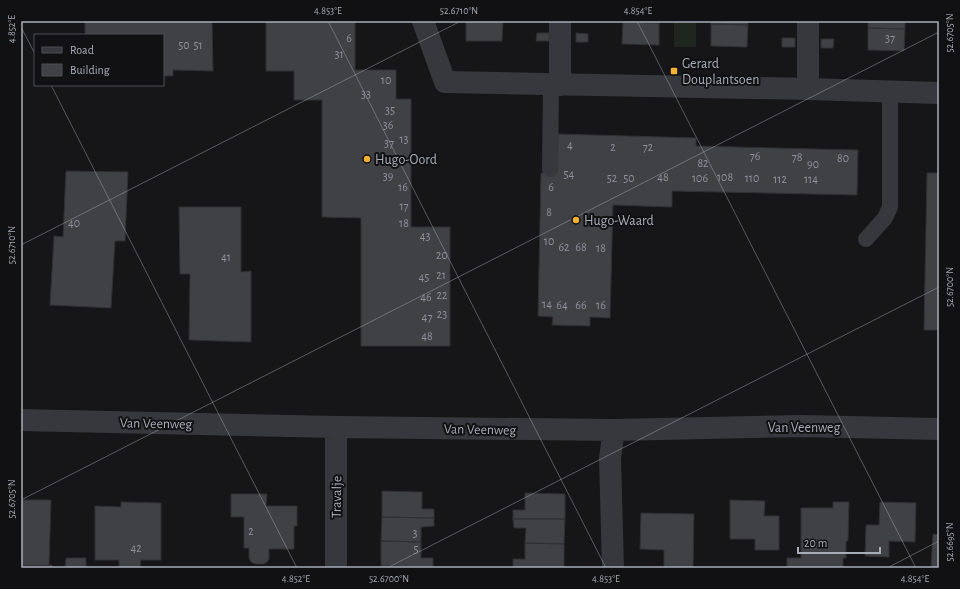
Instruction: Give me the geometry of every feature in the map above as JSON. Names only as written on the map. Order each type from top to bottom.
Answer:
[{"type":"street","points":[[424,21],[445,82],[939,92]]},
{"type":"street","points":[[555,84],[560,21]]},
{"type":"street","points":[[808,21],[808,89]]},
{"type":"street","name":"Van Veenweg","points":[[21,420],[336,427],[614,430],[802,426],[939,429]]},
{"type":"street","name":"Travalje","points":[[336,427],[336,568]]},
{"type":"street","points":[[612,568],[610,458],[614,430]]},
{"type":"lane","points":[[550,169],[555,84]]},
{"type":"lane","points":[[866,239],[885,218],[890,207],[890,91]]},
{"type":"shaded area","points":[[674,21],[696,21],[696,47],[674,47]]},
{"type":"building","points":[[85,21],[212,21],[213,71],[173,70],[173,76],[164,76],[164,34],[85,34]]},
{"type":"building","name":"Hugo-Oord","points":[[266,21],[355,21],[355,70],[396,70],[396,99],[411,99],[411,227],[450,227],[450,346],[361,346],[361,218],[322,217],[322,100],[294,100],[294,71],[266,71]]},
{"type":"building","points":[[466,21],[503,21],[502,41],[466,41]]},
{"type":"building","points":[[659,21],[659,23],[623,22]]},
{"type":"building","points":[[711,21],[748,21],[748,25],[711,24]]},
{"type":"building","points":[[868,21],[905,21],[905,29],[868,28]]},
{"type":"building","points":[[623,22],[659,23],[659,45],[622,44]]},
{"type":"building","points":[[711,24],[748,25],[747,47],[711,46]]},
{"type":"building","points":[[868,28],[905,29],[904,51],[868,50]]},
{"type":"building","points":[[537,33],[549,33],[549,41],[536,41]]},
{"type":"building","points":[[576,33],[588,34],[588,42],[576,42]]},
{"type":"building","points":[[782,38],[795,38],[795,47],[782,47]]},
{"type":"building","points":[[821,39],[834,39],[833,48],[821,48]]},
{"type":"building","name":"Hugo-Waard","points":[[558,134],[696,138],[696,146],[858,150],[857,195],[672,191],[672,207],[613,205],[610,318],[590,317],[590,326],[552,325],[553,317],[538,316],[541,173],[557,173]]},
{"type":"building","points":[[66,171],[128,172],[125,241],[115,241],[111,308],[50,305],[54,236],[63,237]]},
{"type":"building","points":[[927,173],[939,173],[939,330],[924,330]]},
{"type":"building","points":[[179,207],[241,207],[241,272],[251,271],[251,342],[189,340],[190,274],[180,274]]},
{"type":"building","points":[[382,491],[422,492],[422,509],[434,509],[434,518],[382,517]]},
{"type":"building","points":[[525,493],[565,494],[565,519],[513,519],[513,510],[525,510]]},
{"type":"building","points":[[231,494],[267,494],[266,506],[297,506],[297,526],[294,526],[294,549],[269,549],[269,559],[267,562],[264,564],[255,564],[251,562],[249,558],[249,548],[244,548],[244,517],[231,517]]},
{"type":"building","points":[[21,500],[51,500],[49,566],[21,566]]},
{"type":"building","points":[[730,500],[765,501],[764,516],[779,516],[779,550],[755,550],[755,539],[730,539]]},
{"type":"building","points":[[121,502],[161,503],[161,560],[141,560],[140,568],[119,568],[119,560],[95,560],[95,506],[121,507]]},
{"type":"building","points":[[833,502],[849,502],[848,541],[846,541],[846,558],[843,558],[843,568],[787,568],[787,558],[801,558],[801,508],[833,508]]},
{"type":"building","points":[[880,502],[916,503],[915,542],[889,541],[889,557],[865,556],[866,525],[879,525]]},
{"type":"building","points":[[641,513],[694,514],[693,568],[664,568],[664,550],[640,549]]},
{"type":"building","points":[[382,517],[434,518],[434,526],[421,527],[421,542],[381,541]]},
{"type":"building","points":[[513,519],[565,519],[564,544],[525,543],[526,528],[514,528]]},
{"type":"building","points":[[933,534],[939,535],[939,568],[931,567]]},
{"type":"building","points":[[381,541],[421,542],[421,558],[433,558],[433,567],[381,566]]},
{"type":"building","points":[[525,543],[564,544],[564,568],[513,568],[513,559],[525,559]]},
{"type":"building","points":[[66,558],[86,558],[86,568],[65,568]]},
{"type":"building","points":[[52,565],[52,568],[21,568],[21,566]]},
{"type":"building","points":[[381,566],[433,567],[433,568],[381,568]]},
{"type":"place","name":"Gerard Douplantsoen","points":[[674,71]]},
{"type":"place","name":"Hugo-Oord","points":[[367,159]]},
{"type":"place","name":"Hugo-Waard","points":[[576,220]]}]
